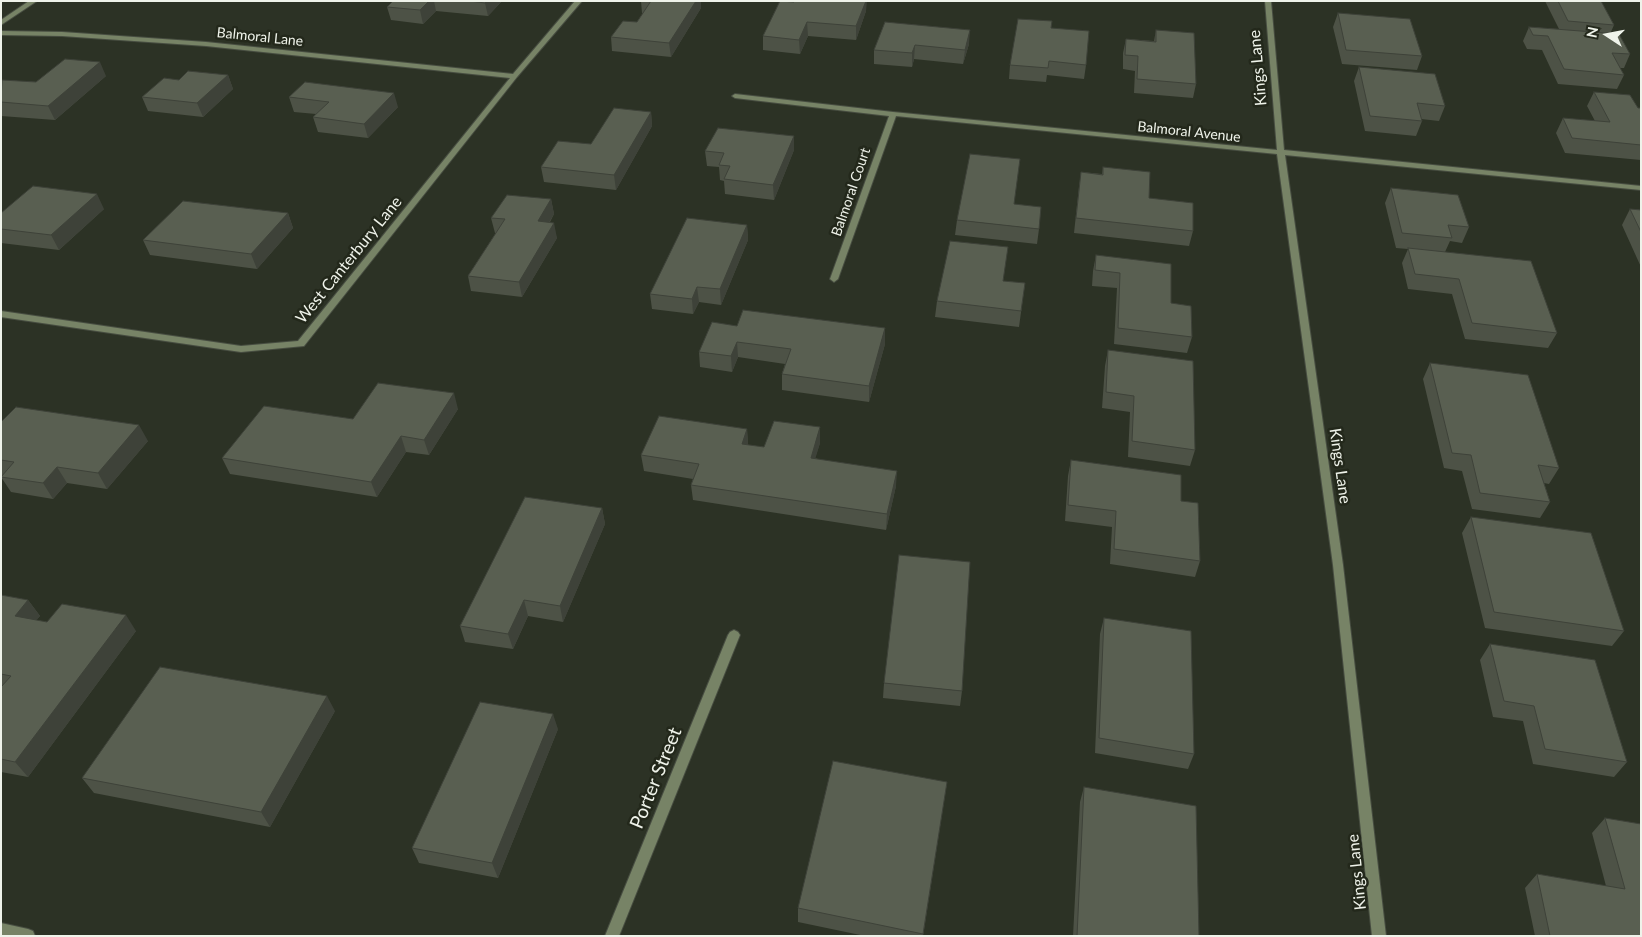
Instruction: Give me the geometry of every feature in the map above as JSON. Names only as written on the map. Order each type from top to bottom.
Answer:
[{"type":"street","points":[[1,23],[34,1]]},
{"type":"street","name":"West Canterbury Lane","points":[[1,314],[241,349],[301,344],[516,76],[579,1]]},
{"type":"street","name":"Kings Lane","points":[[1268,1],[1282,154],[1338,565],[1379,936]]},
{"type":"street","name":"Balmoral Lane","points":[[1,33],[62,34],[206,44],[516,76]]},
{"type":"street","name":"Balmoral Avenue","points":[[735,96],[1282,154],[1641,188]]},
{"type":"street","name":"Balmoral Court","points":[[834,279],[893,114]]},
{"type":"street","name":"Porter Street","points":[[612,936],[734,635]]},
{"type":"street","points":[[1,930],[28,936]]},
{"type":"building","points":[[393,1],[429,1],[420,10],[387,7]]},
{"type":"building","points":[[470,1],[487,1],[485,3]]},
{"type":"building","points":[[651,1],[696,1],[669,43],[611,37],[623,21],[637,22]]},
{"type":"building","points":[[780,1],[866,1],[856,26],[807,22],[799,40],[763,36]]},
{"type":"building","points":[[1558,1],[1601,1],[1614,25],[1568,21]]},
{"type":"building","points":[[1338,13],[1410,19],[1422,56],[1346,50]]},
{"type":"building","points":[[1018,19],[1052,21],[1051,28],[1089,31],[1086,65],[1049,61],[1048,68],[1010,65]]},
{"type":"building","points":[[885,22],[970,30],[965,50],[915,45],[912,53],[874,50]]},
{"type":"building","points":[[1529,27],[1619,34],[1630,54],[1612,53],[1624,75],[1564,69],[1548,36],[1533,35]]},
{"type":"building","points":[[1156,30],[1194,33],[1196,84],[1137,79],[1138,56],[1125,55],[1126,39],[1156,42]]},
{"type":"building","points":[[65,59],[100,62],[48,106],[1,102],[2,80],[36,82]]},
{"type":"building","points":[[1359,67],[1435,74],[1445,106],[1417,103],[1422,121],[1370,116]]},
{"type":"building","points":[[188,71],[228,75],[197,103],[142,97],[164,78],[179,80]]},
{"type":"building","points":[[305,82],[394,93],[364,124],[313,117],[329,102],[289,97]]},
{"type":"building","points":[[1594,92],[1630,95],[1638,108],[1641,108],[1641,145],[1572,138],[1563,118],[1610,122]]},
{"type":"building","points":[[614,108],[651,112],[614,175],[541,167],[558,141],[591,144]]},
{"type":"building","points":[[718,128],[794,136],[773,185],[724,179],[730,166],[719,165],[724,153],[705,151]]},
{"type":"building","points":[[970,154],[1020,159],[1014,204],[1041,207],[1039,229],[957,220]]},
{"type":"building","points":[[1103,167],[1150,172],[1149,198],[1193,203],[1193,231],[1076,218],[1081,172],[1103,175]]},
{"type":"building","points":[[33,186],[97,194],[51,235],[1,229],[1,213]]},
{"type":"building","points":[[1391,188],[1458,195],[1469,227],[1448,225],[1452,238],[1402,233]]},
{"type":"building","points":[[507,195],[551,199],[538,221],[554,223],[519,282],[468,276],[505,219],[491,218]]},
{"type":"building","points":[[183,201],[288,213],[251,254],[143,240]]},
{"type":"building","points":[[1630,209],[1641,210],[1641,232]]},
{"type":"building","points":[[687,218],[747,225],[720,289],[697,287],[692,299],[650,294]]},
{"type":"building","points":[[950,241],[1008,247],[1003,281],[1025,283],[1021,311],[937,301]]},
{"type":"building","points":[[1408,248],[1531,261],[1557,333],[1472,323],[1459,279],[1415,274]]},
{"type":"building","points":[[1096,255],[1171,264],[1171,303],[1191,306],[1192,337],[1118,328],[1120,273],[1095,270]]},
{"type":"building","points":[[743,310],[885,328],[869,386],[782,374],[791,349],[737,342],[731,356],[699,352],[712,322],[737,326]]},
{"type":"building","points":[[1108,350],[1193,361],[1195,450],[1132,441],[1134,396],[1106,392]]},
{"type":"building","points":[[1430,363],[1528,375],[1559,468],[1538,465],[1550,502],[1480,493],[1471,455],[1452,453]]},
{"type":"building","points":[[378,383],[454,393],[424,440],[401,436],[371,482],[222,458],[264,406],[353,419]]},
{"type":"building","points":[[16,407],[139,425],[98,473],[57,467],[43,483],[1,477],[14,462],[1,460],[1,422]]},
{"type":"building","points":[[659,416],[747,429],[742,444],[764,447],[774,421],[820,427],[811,458],[897,471],[887,514],[691,485],[699,464],[641,455]]},
{"type":"building","points":[[1071,460],[1181,475],[1181,501],[1198,503],[1200,561],[1114,549],[1116,511],[1068,505]]},
{"type":"building","points":[[525,497],[602,508],[560,606],[524,600],[508,634],[460,626]]},
{"type":"building","points":[[1471,517],[1591,533],[1624,631],[1494,612]]},
{"type":"building","points":[[899,555],[970,562],[962,691],[884,683]]},
{"type":"building","points":[[1,595],[28,600],[15,616],[47,622],[62,604],[126,615],[15,762],[1,759],[1,687],[11,676],[1,674]]},
{"type":"building","points":[[1104,618],[1191,631],[1194,754],[1099,738]]},
{"type":"building","points":[[1490,644],[1595,660],[1627,762],[1545,749],[1534,706],[1504,701]]},
{"type":"building","points":[[160,667],[327,696],[261,812],[82,778]]},
{"type":"building","points":[[480,702],[553,714],[492,863],[412,848]]},
{"type":"building","points":[[833,761],[947,782],[923,934],[798,908]]},
{"type":"building","points":[[1084,787],[1196,806],[1199,936],[1077,936]]},
{"type":"building","points":[[1605,818],[1641,824],[1641,936],[1550,936],[1537,874],[1625,889]]}]
